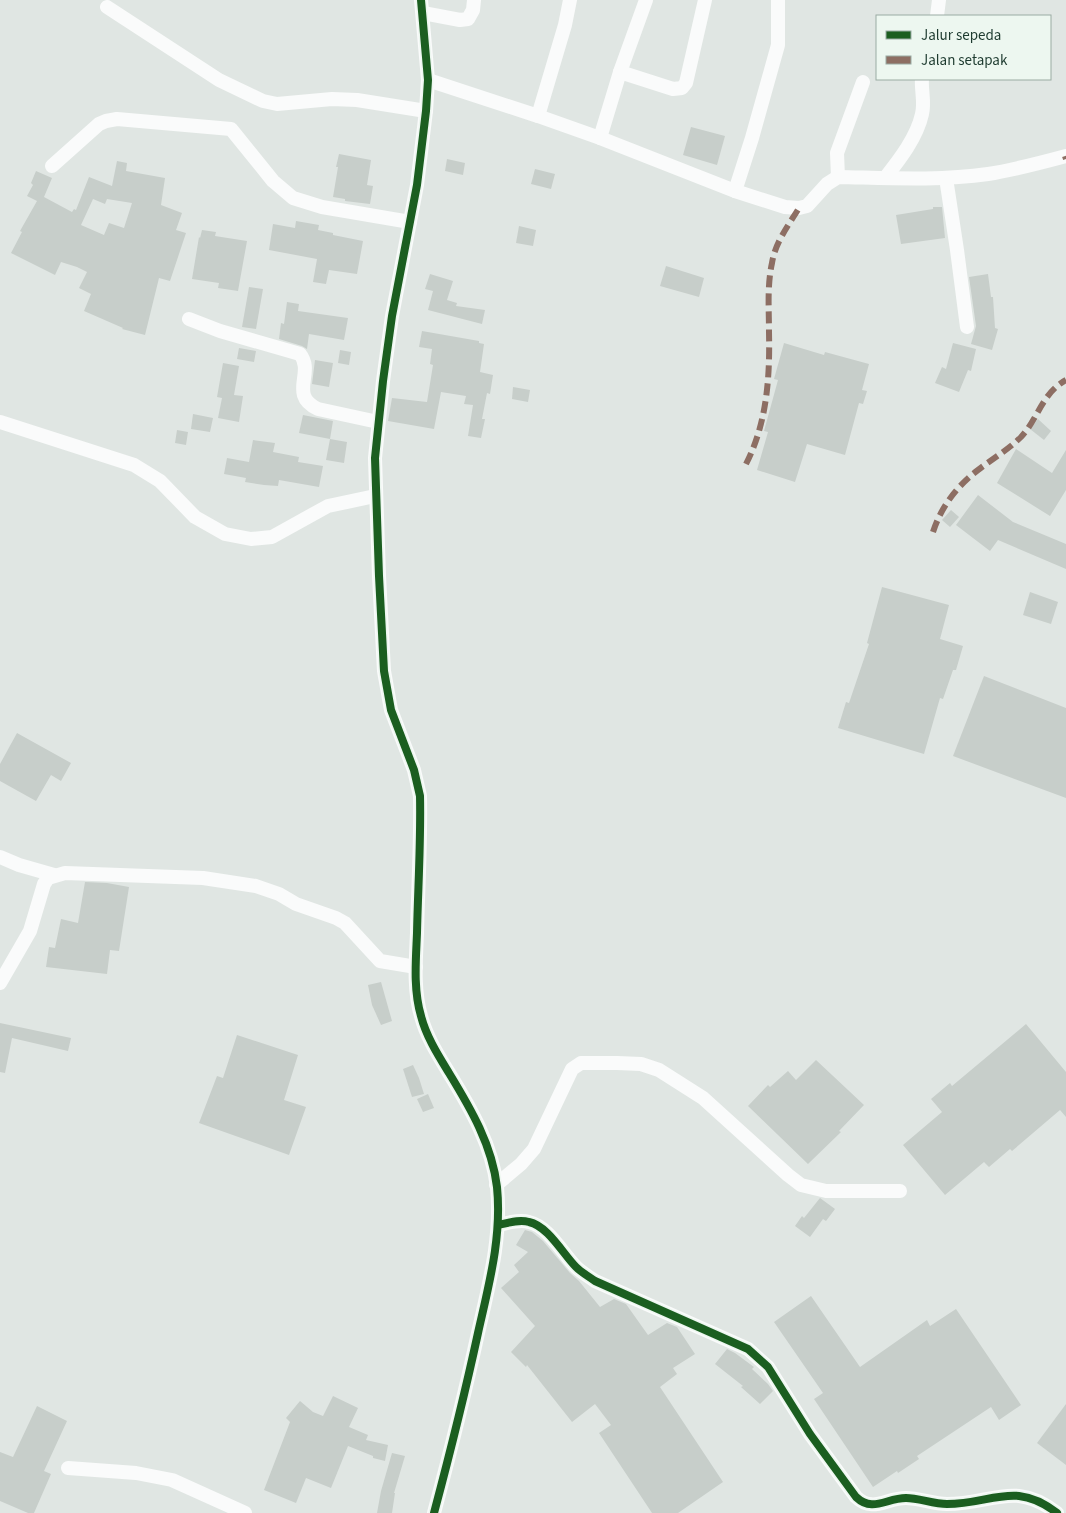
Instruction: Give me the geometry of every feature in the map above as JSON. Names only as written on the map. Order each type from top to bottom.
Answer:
[{"type":"street","points":[[434,1513],[457,1428],[490,1277],[498,1225],[496,1185],[492,1159],[478,1121],[440,1057],[422,1021],[418,1001],[416,967],[420,796],[414,770],[391,710],[388,696],[382,639],[375,458],[392,316],[423,145],[420,110],[428,80],[422,6],[460,20],[468,19],[473,10],[474,0]]},
{"type":"street","points":[[538,116],[565,25],[570,0]]},
{"type":"street","points":[[600,138],[620,72],[646,0]]},
{"type":"street","points":[[620,72],[673,89],[682,88],[686,83],[705,0]]},
{"type":"street","points":[[735,191],[778,45],[778,0]]},
{"type":"street","points":[[937,15],[939,0]]},
{"type":"street","points":[[107,7],[219,80],[263,101],[276,104],[357,100],[420,110]]},
{"type":"street","points":[[428,80],[600,138],[735,191],[785,207],[799,208],[807,206],[827,184],[838,177],[946,178],[1017,169],[1066,156]]},
{"type":"street","points":[[885,178],[904,152],[922,114],[922,80]]},
{"type":"street","points":[[838,177],[837,153],[863,82]]},
{"type":"street","points":[[52,166],[99,124],[106,121],[117,119],[231,129],[273,181],[293,198],[322,207],[410,222]]},
{"type":"street","points":[[946,178],[967,327]]},
{"type":"street","points":[[189,320],[300,354],[305,368],[302,390],[305,399],[310,405],[318,410],[378,422]]},
{"type":"street","points":[[0,422],[134,465],[160,482],[195,517],[225,534],[251,539],[272,537],[328,506],[375,496]]},
{"type":"street","points":[[0,857],[19,865],[54,875]]},
{"type":"street","points":[[0,983],[30,931],[44,884],[48,878],[65,873],[194,877],[256,886],[345,923],[380,961],[416,967]]},
{"type":"street","points":[[496,1185],[534,1149],[572,1069],[581,1063],[617,1063],[651,1066],[703,1098],[801,1185],[826,1192],[900,1191]]},
{"type":"street","points":[[498,1225],[519,1221],[538,1225],[576,1267],[595,1281],[748,1349],[768,1366],[810,1434],[856,1497],[865,1505],[875,1506],[900,1498],[946,1504],[1019,1496],[1043,1502],[1057,1513]]},
{"type":"street","points":[[68,1468],[136,1473],[172,1480],[245,1513]]},
{"type":"building","points":[[691,127],[725,136],[717,165],[683,155]]},
{"type":"building","points":[[339,154],[371,160],[367,185],[373,186],[370,204],[345,201],[345,199],[333,197]]},
{"type":"building","points":[[447,159],[465,163],[463,175],[445,171]]},
{"type":"building","points":[[117,161],[127,163],[126,171],[165,178],[161,205],[182,213],[176,230],[186,233],[170,281],[159,278],[145,335],[122,329],[84,311],[91,294],[79,288],[87,272],[61,262],[55,275],[11,253],[22,232],[20,231],[37,201],[27,196],[33,185],[31,183],[36,171],[52,178],[44,197],[72,212],[74,209],[76,210],[89,177],[112,186]],"holes":[[[93,199],[105,204],[107,199],[132,203],[124,228],[109,223],[104,235],[81,225]]]},
{"type":"building","points":[[535,169],[555,174],[551,189],[531,184]]},
{"type":"building","points":[[933,207],[942,207],[945,238],[901,244],[896,215],[933,209]]},
{"type":"building","points":[[296,221],[319,225],[318,230],[333,233],[333,235],[363,241],[357,274],[329,270],[326,284],[313,282],[317,259],[269,250],[273,224],[295,228]]},
{"type":"building","points":[[519,226],[536,230],[533,246],[516,243]]},
{"type":"building","points":[[202,230],[216,232],[215,236],[247,241],[238,291],[218,288],[219,283],[192,279],[199,237]]},
{"type":"building","points":[[666,266],[704,278],[699,297],[660,286]]},
{"type":"building","points":[[430,274],[453,281],[447,300],[457,303],[456,306],[485,310],[482,324],[428,310],[433,291],[425,289]]},
{"type":"building","points":[[988,274],[991,297],[993,297],[995,328],[998,329],[992,350],[971,344],[976,326],[969,277]]},
{"type":"building","points":[[249,287],[263,289],[256,329],[242,327]]},
{"type":"building","points":[[287,302],[299,304],[298,311],[348,318],[344,340],[309,334],[307,349],[279,339],[281,323],[284,324]]},
{"type":"building","points":[[422,331],[479,341],[479,343],[484,344],[480,372],[493,375],[490,394],[487,393],[482,419],[485,419],[481,438],[468,436],[473,405],[464,404],[466,396],[441,392],[434,429],[388,421],[392,398],[427,402],[433,365],[430,364],[432,349],[419,347]]},
{"type":"building","points":[[784,343],[824,355],[825,352],[869,364],[862,390],[867,391],[863,404],[859,403],[845,455],[807,444],[795,482],[757,470],[768,432],[764,431],[778,380],[774,379]]},
{"type":"building","points":[[953,343],[976,349],[971,371],[968,370],[959,392],[935,383],[942,367],[946,369]]},
{"type":"building","points":[[239,348],[256,351],[254,362],[237,359]]},
{"type":"building","points":[[340,350],[351,352],[349,365],[338,363]]},
{"type":"building","points":[[315,360],[333,363],[329,387],[312,384]]},
{"type":"building","points":[[223,363],[239,366],[234,395],[243,396],[239,422],[218,418],[222,398],[217,397]]},
{"type":"building","points":[[513,387],[530,390],[528,402],[512,399]]},
{"type":"building","points":[[193,414],[213,418],[210,432],[191,429]]},
{"type":"building","points":[[303,415],[333,421],[330,439],[299,433]]},
{"type":"building","points":[[1038,419],[1051,431],[1044,440],[1030,429]]},
{"type":"building","points":[[177,430],[188,432],[186,445],[175,443]]},
{"type":"building","points":[[330,439],[347,442],[344,463],[326,460]]},
{"type":"building","points":[[253,440],[275,443],[273,452],[299,457],[298,462],[323,466],[319,487],[279,480],[278,486],[264,485],[245,482],[246,478],[224,474],[227,458],[249,462]]},
{"type":"building","points":[[1016,449],[1052,473],[1066,450],[1066,490],[1050,516],[997,483]]},
{"type":"building","points":[[978,495],[1013,522],[1066,544],[1066,569],[998,540],[990,551],[956,525]]},
{"type":"building","points":[[951,510],[959,517],[950,527],[942,520]]},
{"type":"building","points":[[882,587],[949,605],[940,639],[963,646],[956,670],[953,670],[943,699],[940,698],[924,754],[838,728],[846,702],[849,703],[869,644],[867,643]]},
{"type":"building","points":[[1030,592],[1058,602],[1051,624],[1023,615]]},
{"type":"building","points":[[984,676],[1066,708],[1066,798],[953,756]]},
{"type":"building","points":[[17,733],[71,763],[61,781],[51,775],[36,801],[0,781],[0,764]]},
{"type":"building","points":[[85,882],[129,887],[119,951],[110,950],[107,974],[46,967],[49,947],[55,948],[61,919],[78,923]]},
{"type":"building","points":[[381,982],[392,1021],[381,1025],[372,1005],[368,985]]},
{"type":"building","points":[[0,1023],[71,1038],[68,1051],[12,1038],[5,1073],[0,1072]]},
{"type":"building","points":[[1026,1024],[1066,1072],[1066,1117],[1060,1110],[1012,1151],[1010,1149],[989,1167],[984,1162],[945,1195],[903,1145],[942,1112],[931,1099],[950,1083],[952,1086]]},
{"type":"building","points":[[237,1035],[298,1055],[284,1100],[306,1107],[289,1155],[199,1123],[217,1076],[223,1078]]},
{"type":"building","points":[[816,1060],[864,1105],[839,1131],[841,1132],[808,1164],[748,1106],[768,1085],[770,1087],[788,1071],[796,1080]]},
{"type":"building","points":[[413,1065],[424,1094],[412,1097],[403,1069]]},
{"type":"building","points":[[428,1094],[434,1108],[423,1112],[417,1099]]},
{"type":"building","points":[[820,1198],[835,1209],[826,1221],[823,1219],[810,1237],[795,1226]]},
{"type":"building","points":[[525,1230],[532,1232],[543,1241],[600,1307],[614,1299],[626,1304],[648,1335],[667,1323],[677,1327],[695,1354],[673,1368],[677,1374],[660,1387],[723,1482],[678,1513],[652,1513],[599,1433],[611,1425],[595,1404],[572,1422],[527,1365],[526,1367],[511,1352],[535,1326],[501,1288],[519,1272],[514,1265],[528,1252],[516,1245]]},
{"type":"building","points":[[811,1296],[860,1367],[927,1320],[930,1326],[956,1309],[1021,1405],[999,1420],[991,1407],[917,1456],[919,1459],[873,1487],[814,1399],[823,1393],[774,1322]]},
{"type":"building","points":[[727,1349],[754,1367],[752,1369],[773,1391],[760,1404],[741,1387],[743,1386],[715,1364]]},
{"type":"building","points":[[333,1396],[358,1408],[349,1427],[368,1435],[366,1440],[388,1445],[385,1461],[373,1458],[373,1456],[348,1446],[331,1488],[306,1478],[296,1503],[264,1490],[290,1422],[286,1418],[300,1401],[313,1412],[323,1416]]},
{"type":"building","points":[[1066,1404],[1066,1465],[1037,1443]]},
{"type":"building","points":[[37,1406],[67,1421],[44,1471],[51,1474],[34,1513],[28,1513],[0,1501],[0,1452],[13,1457]]},
{"type":"building","points":[[392,1453],[405,1456],[394,1493],[392,1513],[377,1513],[381,1491]]},
{"type":"marked path","points":[[746,464],[759,432],[766,399],[769,366],[770,272],[779,242],[799,208]]},
{"type":"marked path","points":[[933,532],[940,514],[957,490],[970,476],[1021,437],[1051,392],[1066,380]]},
{"type":"cycle path","points":[[421,0],[428,80],[426,111],[417,185],[392,316],[375,458],[384,671],[391,710],[414,770],[420,796],[416,974],[418,1006],[429,1038],[473,1114],[485,1142],[494,1172],[498,1206],[498,1224],[490,1278],[463,1400],[434,1513]]},
{"type":"cycle path","points":[[498,1225],[521,1221],[536,1225],[549,1235],[576,1267],[595,1281],[748,1349],[768,1367],[810,1434],[856,1497],[862,1502],[880,1504],[906,1498],[947,1504],[1016,1496],[1042,1503],[1057,1513]]}]
